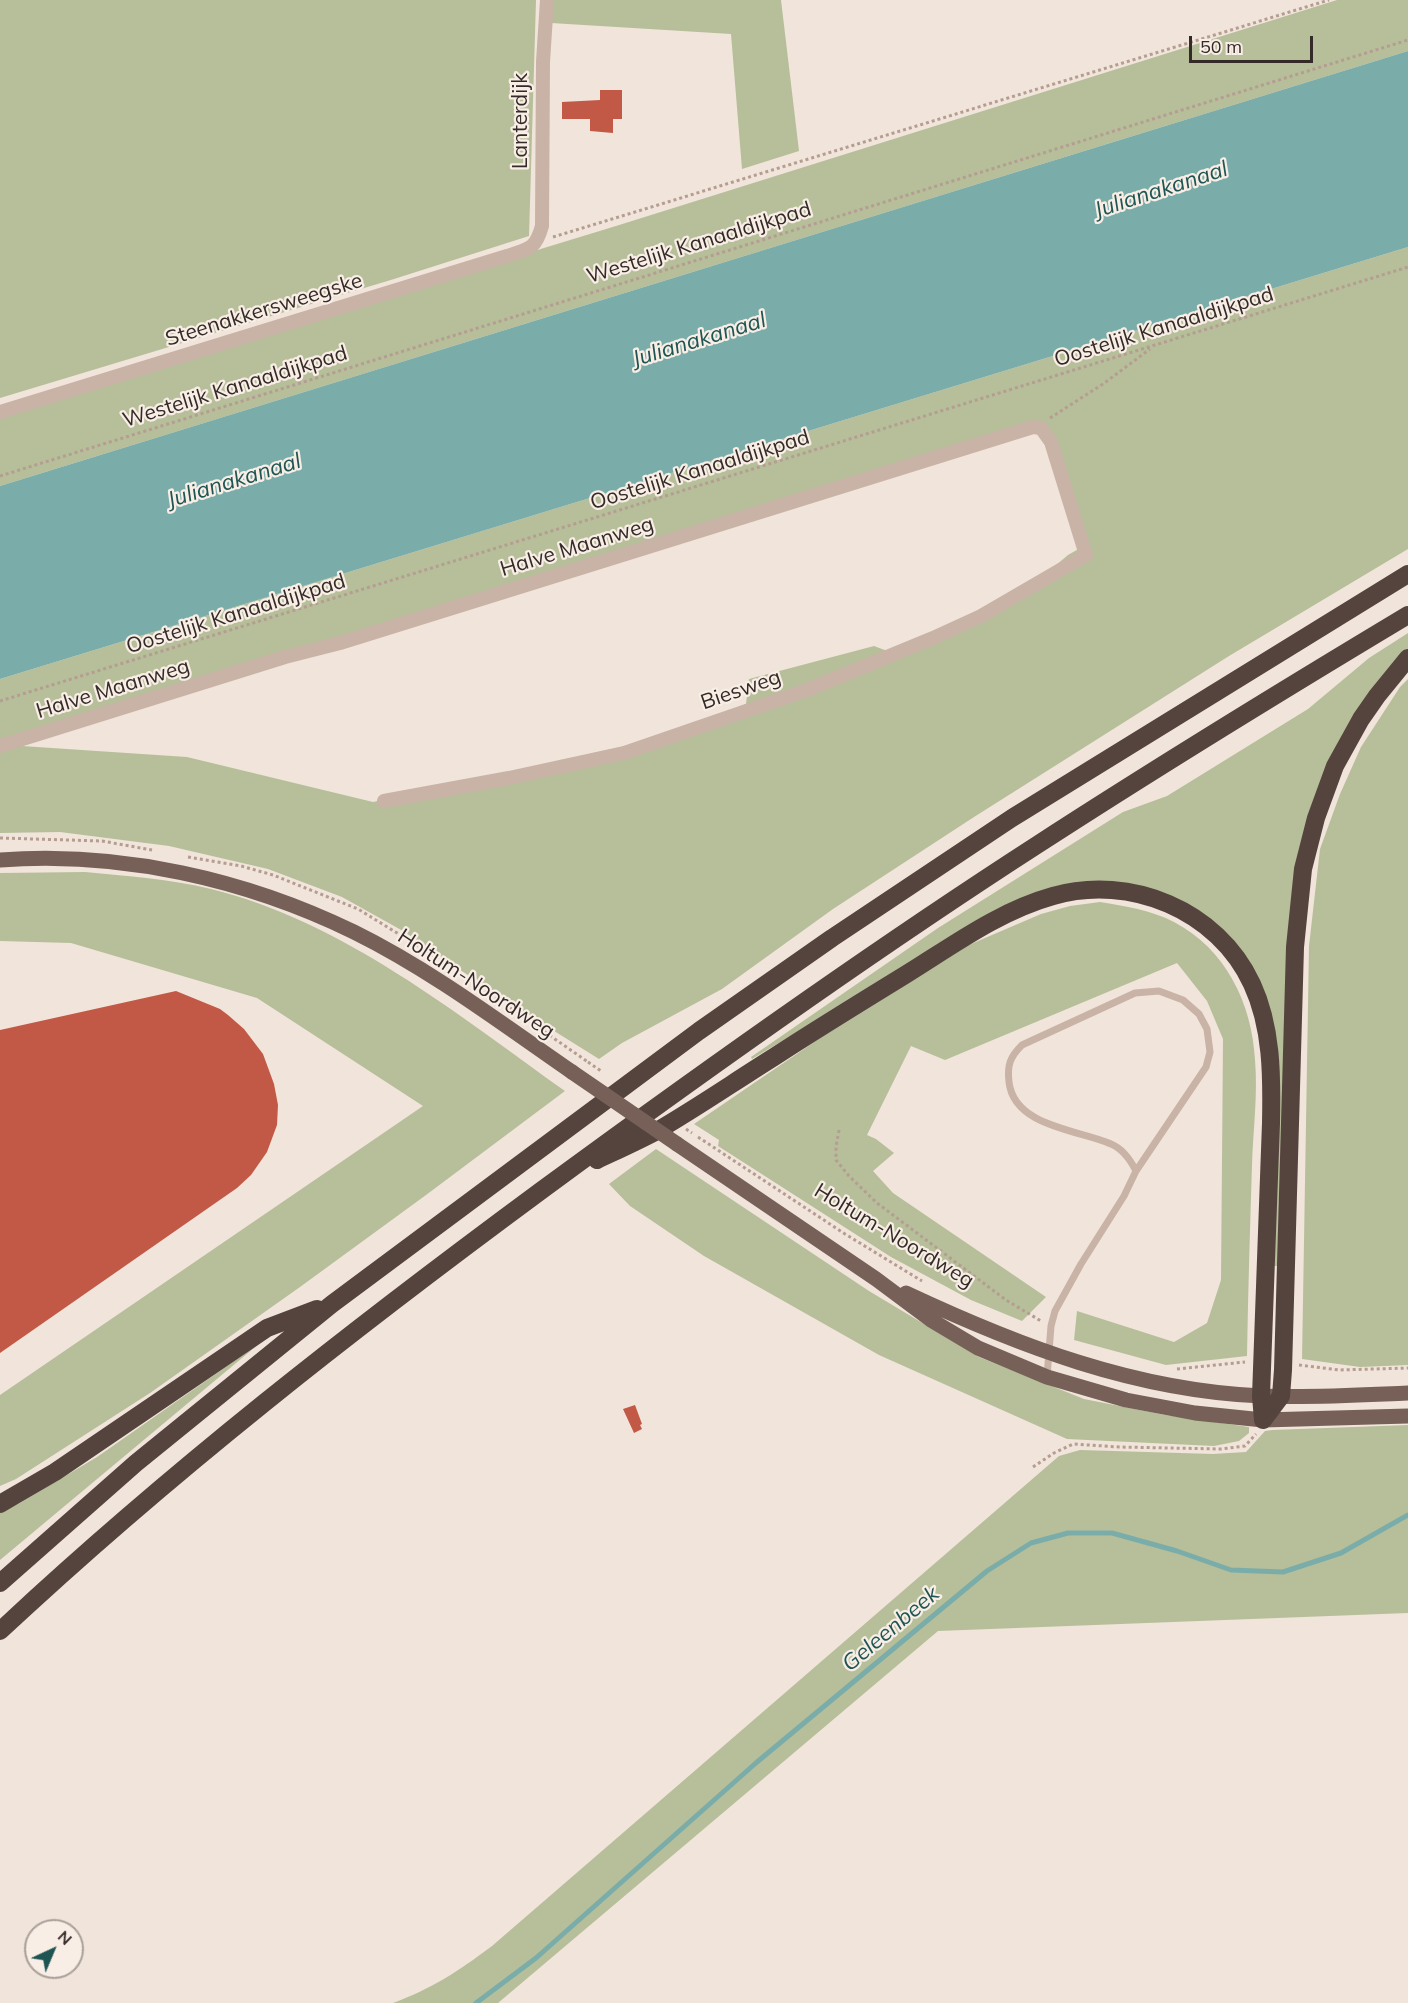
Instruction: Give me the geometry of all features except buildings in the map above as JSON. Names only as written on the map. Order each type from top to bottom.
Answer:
[{"type":"highway","points":[[0,1583],[145,1456],[332,1304],[699,1031],[832,938],[1012,818],[1408,574]]},
{"type":"highway","points":[[0,1631],[58,1577],[224,1435],[447,1260],[724,1058],[1025,853],[1242,715],[1408,615]]},
{"type":"highway","points":[[1263,1420],[1281,1396],[1284,1365],[1294,970],[1303,869],[1316,818],[1335,766],[1366,711],[1408,658]]},
{"type":"highway","points":[[558,1179],[654,1132],[971,934],[1019,909],[1071,892],[1105,890],[1136,893],[1178,908],[1200,921],[1219,937],[1242,966],[1252,984],[1268,1036],[1271,1089],[1261,1396],[1263,1420]]},
{"type":"highway","points":[[0,1504],[55,1472],[267,1328],[332,1304]]},
{"type":"main road","name":"Holtum-Noordweg","points":[[0,860],[66,859],[108,862],[223,882],[290,903],[356,933],[474,1004],[876,1278],[930,1320],[978,1348],[1047,1377],[1126,1400],[1195,1413],[1263,1420],[1408,1416]]},
{"type":"main road","name":"Holtum-Noordweg","points":[[876,1278],[987,1329],[1049,1354],[1119,1375],[1179,1387],[1261,1396],[1408,1393]]},
{"type":"street","name":"Lanterdijk","points":[[537,242],[542,226],[543,62],[548,0]]},
{"type":"street","name":"Steenakkersweegske","points":[[0,412],[526,250],[537,242]]},
{"type":"street","name":"Halve Maanweg","points":[[0,746],[285,657],[340,643],[1033,427],[1041,428]]},
{"type":"street","name":"Biesweg","points":[[384,801],[509,778],[624,753],[807,690],[933,639],[981,616],[1073,564],[1086,555],[1086,552],[1051,442],[1041,428]]},
{"type":"lane","points":[[1047,1377],[1051,1326],[1055,1311],[1081,1264],[1124,1196],[1136,1171],[1206,1067],[1210,1052],[1207,1029],[1199,1014],[1183,1000],[1159,991],[1135,993],[1022,1045],[1012,1055],[1007,1069],[1009,1088],[1019,1105],[1034,1118],[1065,1131],[1113,1145],[1131,1160],[1136,1171]]},
{"type":"path","points":[[537,242],[1329,0]]},
{"type":"path","name":"Westelijk Kanaaldijkpad","points":[[0,476],[1408,39]]},
{"type":"path","name":"Oostelijk Kanaaldijkpad","points":[[0,701],[1408,267]]},
{"type":"path","points":[[1041,428],[1053,416],[1103,384],[1154,346]]},
{"type":"path","points":[[839,1130],[836,1160],[877,1203],[1006,1300],[1051,1326]]},
{"type":"path","name":"Holtum-Noordweg","points":[[692,1133],[925,1283]]},
{"type":"path","points":[[1172,1370],[1263,1362]]},
{"type":"path","points":[[1284,1365],[1339,1370],[1408,1368]]},
{"type":"path","points":[[1033,1467],[1073,1444],[1221,1449],[1245,1446],[1259,1431],[1263,1420]]},
{"type":"green space","points":[[0,0],[536,0],[529,236],[0,398]]},
{"type":"green space","points":[[552,0],[781,0],[799,151],[742,169],[731,34],[551,23]]},
{"type":"green space","points":[[1337,0],[1408,0],[1408,51],[0,486],[0,414],[616,226]]},
{"type":"green space","points":[[1408,247],[1408,549],[1229,656],[974,817],[833,909],[722,989],[622,1043],[599,1059],[503,999],[403,931],[342,897],[268,869],[169,846],[60,832],[0,833],[0,679]],"holes":[[[1040,425],[1082,547],[1068,555],[1042,577],[938,631],[890,652],[874,646],[749,679],[746,704],[672,735],[373,802],[187,757],[7,745]]]},
{"type":"green space","points":[[1408,633],[1408,650],[1315,802],[1278,1266],[1270,1266],[1272,1034],[1221,932],[1090,883],[932,951],[752,1059],[751,1057],[938,928],[1123,812],[1167,796],[1308,709],[1369,658]]},
{"type":"green space","points":[[1408,679],[1408,1365],[1360,1367],[1302,1359],[1309,946],[1320,849],[1340,794],[1361,747],[1400,687]]},
{"type":"green space","points":[[85,872],[164,880],[211,889],[259,904],[306,923],[397,973],[483,1031],[565,1091],[300,1287],[150,1393],[16,1479],[0,1486],[0,1395],[423,1106],[257,998],[71,943],[0,941],[0,873]]},
{"type":"green space","points":[[1100,902],[1156,914],[1192,933],[1222,963],[1242,999],[1253,1039],[1256,1086],[1247,1356],[1166,1365],[1074,1340],[1077,1311],[1174,1342],[1207,1323],[1221,1280],[1223,1039],[1207,1001],[1177,963],[945,1060],[911,1046],[867,1135],[894,1153],[873,1171],[893,1193],[1046,1297],[1022,1321],[971,1300],[891,1257],[718,1146],[719,1140],[694,1124],[936,959],[1041,914],[1070,906]]},
{"type":"green space","points":[[656,1149],[869,1291],[979,1357],[1084,1399],[1165,1415],[1249,1427],[1249,1433],[1239,1441],[1214,1446],[1067,1439],[879,1355],[704,1256],[630,1206],[609,1184]]},
{"type":"green space","points":[[260,1343],[0,1560],[0,1513],[97,1457]]},
{"type":"green space","points":[[1408,1425],[1408,1613],[938,1631],[498,2003],[393,2003],[444,1979],[492,1946],[1059,1456],[1080,1450],[1213,1454],[1246,1452],[1265,1431]]},
{"type":"water","name":"Julianakanaal","points":[[1408,51],[1408,247],[0,679],[0,486]]},
{"type":"waterway","name":"Geleenbeek","points":[[476,2003],[536,1958],[757,1762],[987,1571],[1031,1543],[1068,1533],[1112,1533],[1177,1551],[1231,1570],[1283,1572],[1341,1553],[1408,1515]]}]
